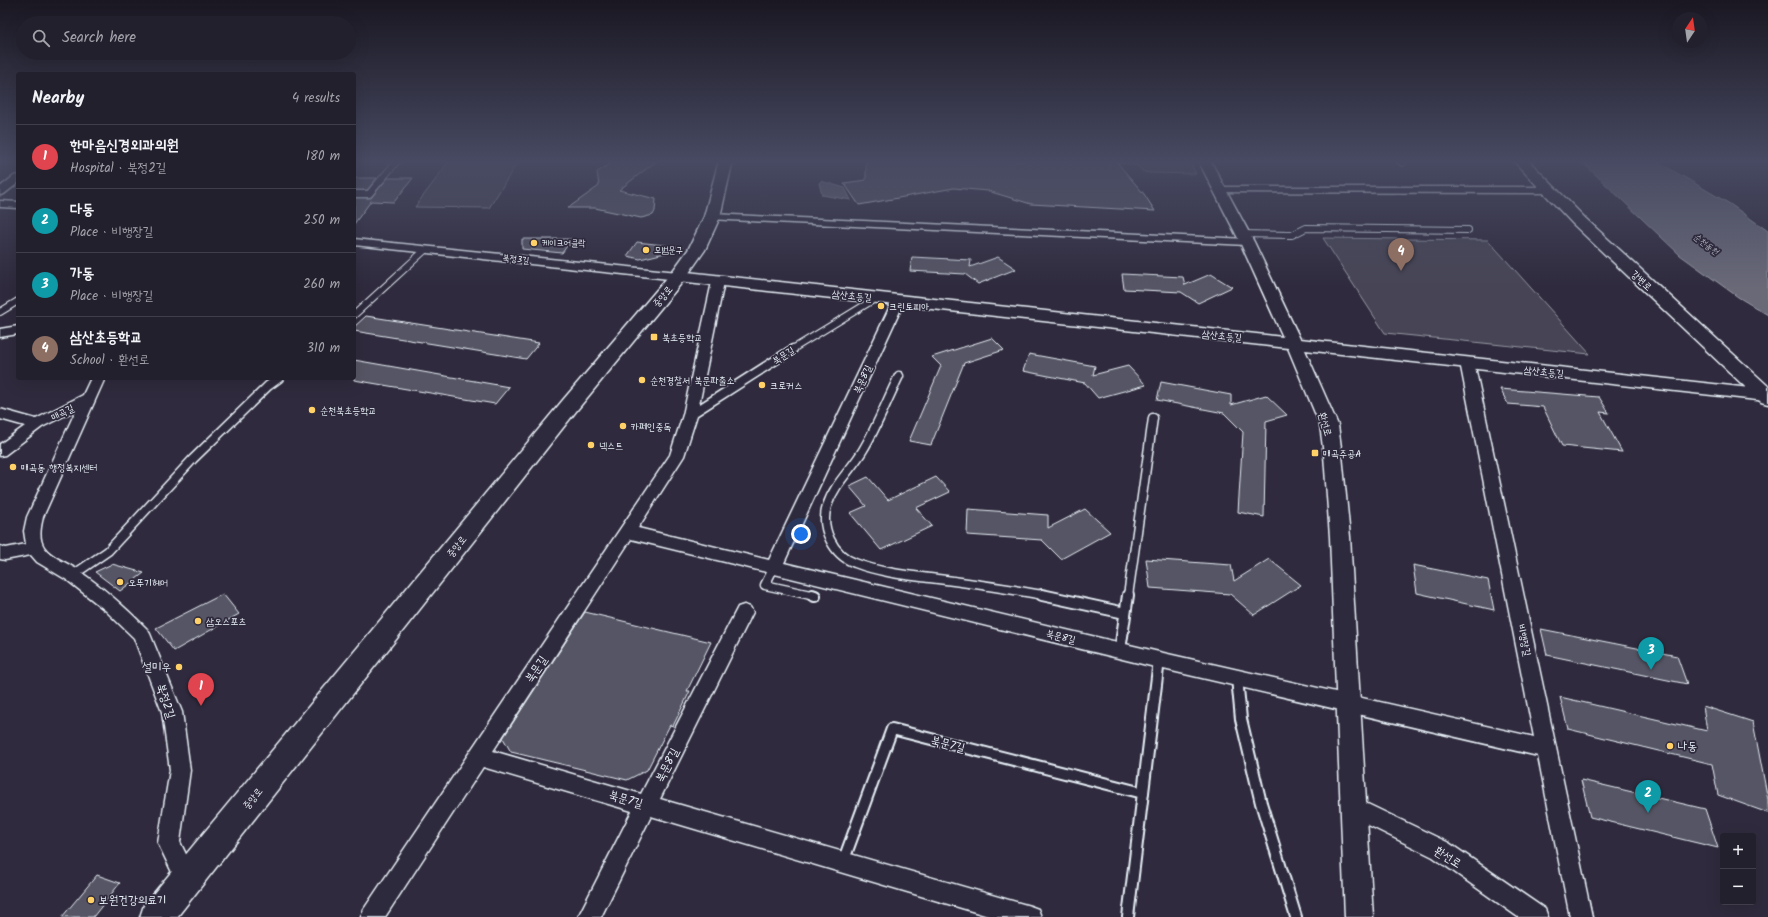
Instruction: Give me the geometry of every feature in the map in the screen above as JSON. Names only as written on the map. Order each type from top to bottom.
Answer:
[{"type":"main road","name":"중앙로","points":[[156,917],[570,405],[678,276],[696,250],[712,217],[715,203]]},
{"type":"main road","name":"강변로","points":[[1560,203],[1579,222],[1767,396]]},
{"type":"street","name":"환선로","points":[[1227,203],[1245,238],[1294,343],[1329,425],[1340,537],[1359,917]]},
{"type":"street","points":[[0,204],[16,205]]},
{"type":"street","points":[[712,217],[1245,238]]},
{"type":"street","name":"북정3길","points":[[356,242],[678,276]]},
{"type":"street","name":"삼산초등길","points":[[678,276],[718,282],[899,300],[1767,396]]},
{"type":"street","name":"북문길","points":[[372,917],[677,456],[690,415],[718,282]]},
{"type":"street","name":"북문8길","points":[[774,567],[899,300]]},
{"type":"street","points":[[0,333],[16,330]]},
{"type":"street","name":"비행장길","points":[[1467,362],[1581,917]]},
{"type":"street","points":[[2,555],[35,548],[32,530],[35,517],[96,380]]},
{"type":"street","name":"매곡길","points":[[0,451],[37,424],[87,399]]},
{"type":"street","points":[[0,414],[37,424]]},
{"type":"street","name":"북문8길","points":[[628,532],[1348,704]]},
{"type":"street","name":"북정2길","points":[[35,548],[44,557],[73,575],[111,605],[141,634],[172,712],[180,770],[168,843],[187,879]]},
{"type":"street","name":"북문8길","points":[[589,917],[744,612]]},
{"type":"street","points":[[1348,704],[1547,749]]},
{"type":"street","name":"북문7길","points":[[478,756],[1030,917]]},
{"type":"street","name":"환선로","points":[[1353,807],[1440,850],[1537,917]]},
{"type":"lane","points":[[1245,238],[1292,234],[1306,228],[1468,230]]},
{"type":"lane","points":[[356,313],[425,250]]},
{"type":"lane","name":"북문길","points":[[690,415],[784,354],[878,298]]},
{"type":"lane","points":[[0,312],[16,303]]},
{"type":"lane","points":[[899,376],[864,450],[836,487],[827,506],[825,516],[826,528],[830,541],[837,551],[854,563],[894,573],[1017,590],[1125,613]]},
{"type":"lane","points":[[73,575],[108,551],[193,459],[268,386],[276,380]]},
{"type":"lane","points":[[1120,650],[1153,418]]},
{"type":"lane","points":[[774,567],[765,585],[815,596]]},
{"type":"lane","points":[[1128,917],[1159,660]]},
{"type":"lane","points":[[1237,678],[1241,720],[1261,803],[1296,917]]},
{"type":"lane","name":"북문7길","points":[[843,862],[892,729],[1142,794]]},
{"type":"shaded area","points":[[418,203],[492,203],[489,208],[415,207]]},
{"type":"shaded area","points":[[1323,238],[1488,240],[1590,354],[1385,333]]},
{"type":"water","name":"순천동천","points":[[1625,203],[1728,203],[1768,231],[1768,315],[1738,297],[1680,255]]},
{"type":"building","points":[[356,203],[370,203],[356,221]]},
{"type":"building","points":[[575,203],[656,203],[653,215],[641,218],[595,208],[568,208]]},
{"type":"building","points":[[857,203],[871,203],[859,205]]},
{"type":"building","points":[[1027,203],[1150,203],[1155,211]]},
{"type":"building","name":"케이크어클락","points":[[522,239],[572,239],[562,253],[522,249]]},
{"type":"building","name":"모범문구","points":[[637,242],[682,247],[682,249],[640,259],[627,256]]},
{"type":"building","points":[[912,257],[971,260],[970,267],[998,257],[1016,269],[978,284],[965,274],[910,271]]},
{"type":"building","points":[[1122,274],[1183,277],[1185,285],[1211,274],[1232,287],[1198,303],[1181,292],[1124,289]]},
{"type":"building","points":[[366,316],[539,343],[526,359],[356,331],[356,325]]},
{"type":"building","points":[[992,338],[1004,350],[964,363],[931,445],[909,441],[941,366],[932,357]]},
{"type":"building","points":[[1029,354],[1095,366],[1093,375],[1128,366],[1146,385],[1098,398],[1085,383],[1023,371]]},
{"type":"building","points":[[356,360],[509,387],[495,404],[354,380],[356,380]]},
{"type":"building","points":[[1161,382],[1231,395],[1231,405],[1266,395],[1287,415],[1266,421],[1264,517],[1238,512],[1243,432],[1224,413],[1157,400]]},
{"type":"building","points":[[1500,389],[1599,397],[1609,413],[1600,412],[1622,452],[1562,446],[1543,407],[1508,404]]},
{"type":"building","points":[[868,477],[888,500],[936,477],[950,492],[916,508],[932,526],[881,550],[850,513],[866,506],[849,486]]},
{"type":"building","points":[[968,509],[1048,515],[1048,528],[1085,509],[1110,532],[1061,559],[1042,540],[967,535]]},
{"type":"building","points":[[1146,559],[1231,565],[1234,581],[1269,559],[1301,585],[1254,615],[1230,594],[1150,588]]},
{"type":"building","name":"오뚜기헤어","points":[[112,564],[144,573],[120,591],[95,572]]},
{"type":"building","points":[[1413,565],[1488,580],[1494,610],[1417,593]]},
{"type":"building","name":"삼오스포츠","points":[[223,594],[239,614],[174,651],[156,628]]},
{"type":"building","points":[[585,612],[711,642],[687,691],[690,691],[673,726],[670,725],[647,770],[627,780],[511,752],[503,738]]},
{"type":"building","points":[[1541,629],[1677,656],[1687,684],[1547,655]]},
{"type":"building","points":[[1560,697],[1707,731],[1703,706],[1753,722],[1768,800],[1768,813],[1718,795],[1712,764],[1568,729]]},
{"type":"building","points":[[1581,780],[1705,809],[1718,848],[1590,817]]},
{"type":"building","name":"보원건강의료기","points":[[97,875],[120,883],[93,917],[62,917]]},
{"type":"place","name":"케이크어클락","points":[[534,243]]},
{"type":"place","name":"모범문구","points":[[646,250]]},
{"type":"place","name":"삼산초등학교","points":[[1401,271]]},
{"type":"place","name":"크린토피아","points":[[881,306]]},
{"type":"place","name":"북초등학교","points":[[654,337]]},
{"type":"place","name":"순천경찰서 북문파출소","points":[[642,380]]},
{"type":"place","name":"크로커스","points":[[762,385]]},
{"type":"place","name":"순천북초등학교","points":[[312,410]]},
{"type":"place","name":"카페인중독","points":[[623,426]]},
{"type":"place","name":"넥스트","points":[[591,445]]},
{"type":"place","name":"매곡주공A","points":[[1315,453]]},
{"type":"place","name":"매곡동 행정복지센터","points":[[13,467]]},
{"type":"place","name":"오뚜기헤어","points":[[120,582]]},
{"type":"place","name":"삼오스포츠","points":[[198,621]]},
{"type":"place","name":"설미우","points":[[179,667]]},
{"type":"place","name":"가동","points":[[1651,670]]},
{"type":"place","name":"한마음신경외과의원","points":[[201,706]]},
{"type":"place","name":"나동","points":[[1670,746]]},
{"type":"place","name":"다동","points":[[1648,813]]},
{"type":"place","name":"보원건강의료기","points":[[91,900]]}]
